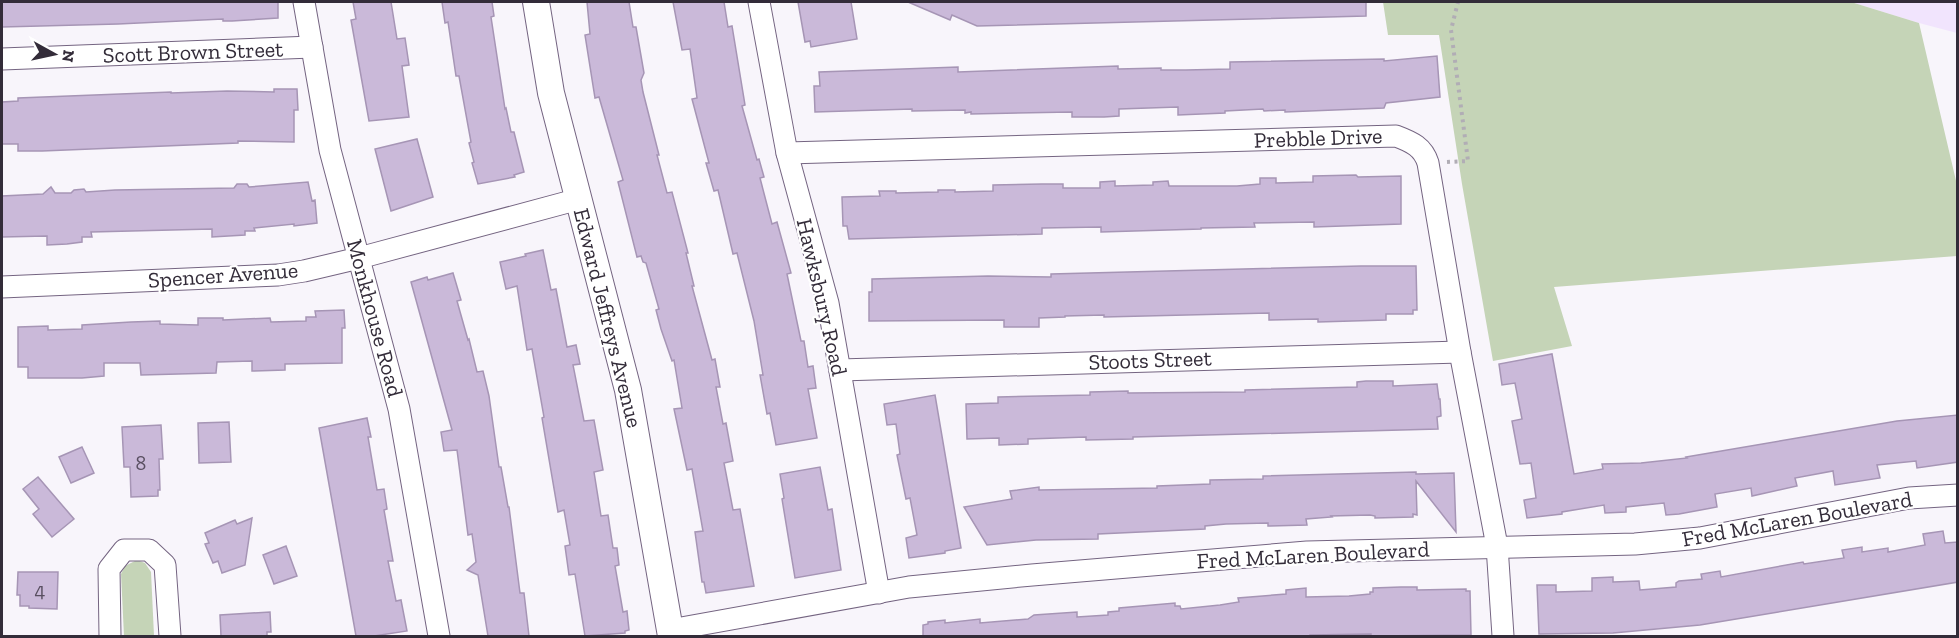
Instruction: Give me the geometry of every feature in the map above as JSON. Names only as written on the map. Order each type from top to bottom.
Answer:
[{"type":"street","name":"Monkhouse Road","points":[[304,2],[330,150],[399,409],[439,636]]},
{"type":"street","name":"Edward Jeffreys Avenue","points":[[536,2],[551,93],[628,390],[670,633]]},
{"type":"street","name":"Hawksbury Road","points":[[759,2],[787,153],[828,303],[879,593]]},
{"type":"street","name":"Scott Brown Street","points":[[2,59],[312,47]]},
{"type":"street","name":"Prebble Drive","points":[[787,153],[1396,136],[1419,147],[1428,163],[1460,352],[1497,546],[1503,636]]},
{"type":"street","name":"Spencer Avenue","points":[[2,288],[278,275],[359,258],[579,199]]},
{"type":"street","name":"Stoots Street","points":[[840,370],[1460,352]]},
{"type":"street","name":"Fred McLaren Boulevard","points":[[670,633],[909,587],[1308,552],[1635,544],[1675,541],[1909,498],[1958,495]]},
{"type":"street","points":[[110,636],[109,569],[124,550],[149,550],[165,565],[170,636]]},
{"type":"path","points":[[1445,163],[1468,161],[1450,30],[1458,2]]},
{"type":"shaded area","points":[[1851,2],[1957,2],[1957,33],[1919,23]]},
{"type":"green space","points":[[1383,2],[1851,2],[1919,23],[1957,185],[1957,256],[1554,287],[1572,346],[1493,361],[1439,35],[1388,35]]},
{"type":"green space","points":[[137,560],[145,563],[151,572],[154,636],[124,636],[121,574],[125,566]]},
{"type":"building","points":[[2,2],[278,2],[278,18],[2,27]]},
{"type":"building","points":[[353,2],[391,2],[397,39],[405,38],[409,65],[402,66],[409,117],[369,121],[351,20],[356,19]]},
{"type":"building","points":[[442,2],[492,2],[494,16],[491,17],[505,109],[511,132],[514,132],[524,172],[514,175],[515,177],[478,184],[472,163],[474,162],[459,76],[456,76],[448,22],[445,23]]},
{"type":"building","points":[[587,2],[629,2],[644,73],[641,80],[643,92],[659,155],[657,155],[667,193],[672,192],[688,253],[686,253],[694,286],[692,286],[712,360],[715,359],[720,387],[716,387],[733,461],[724,463],[733,510],[740,509],[754,586],[706,593],[704,582],[702,582],[695,532],[703,531],[692,469],[687,470],[674,409],[682,408],[674,360],[672,361],[661,329],[656,310],[659,309],[646,263],[643,262],[641,256],[637,257],[618,182],[623,180],[599,97],[595,98],[585,35],[590,34]]},
{"type":"building","points":[[673,2],[724,2],[728,27],[732,26],[745,105],[742,106],[764,177],[760,178],[772,224],[777,222],[791,273],[787,274],[801,341],[804,341],[808,367],[813,366],[816,388],[808,389],[817,438],[776,445],[770,413],[767,414],[760,375],[763,375],[754,321],[737,253],[733,254],[718,190],[714,191],[706,163],[709,163],[692,99],[697,98],[690,49],[682,50]]},
{"type":"building","points":[[798,2],[851,2],[857,39],[811,47],[810,41],[805,42]]},
{"type":"building","points":[[908,2],[1366,2],[1366,16],[977,26],[952,15],[950,20]]},
{"type":"building","points":[[1437,56],[1440,97],[1386,103],[1384,108],[1285,112],[1285,110],[1264,111],[1263,109],[1178,115],[1178,107],[1119,109],[1119,116],[1104,117],[1072,117],[1072,112],[971,114],[971,112],[965,113],[965,110],[912,111],[912,109],[815,112],[814,86],[820,86],[819,72],[958,67],[958,72],[1118,66],[1118,69],[1230,69],[1230,62],[1384,59],[1384,61]]},
{"type":"building","points":[[274,89],[297,89],[298,110],[294,110],[294,142],[238,141],[238,143],[42,151],[18,151],[18,144],[2,144],[2,102],[18,101],[18,98],[171,92],[274,92]]},
{"type":"building","points":[[417,139],[433,197],[391,211],[375,149]]},
{"type":"building","points":[[1356,175],[1358,177],[1401,176],[1401,224],[1314,227],[1314,222],[1254,223],[1255,227],[1101,232],[1101,227],[1042,228],[1042,234],[849,239],[847,226],[843,226],[842,197],[880,196],[879,191],[896,191],[896,193],[938,192],[938,190],[993,191],[993,185],[1042,184],[1063,184],[1063,188],[1100,188],[1100,182],[1115,181],[1115,186],[1153,185],[1153,182],[1168,181],[1169,186],[1237,186],[1260,184],[1260,178],[1276,178],[1276,183],[1313,182],[1313,176]]},
{"type":"building","points":[[308,182],[312,201],[315,200],[317,223],[254,228],[255,231],[245,231],[245,235],[212,237],[212,229],[91,232],[92,237],[82,237],[82,242],[47,245],[47,236],[2,237],[2,196],[43,194],[51,187],[55,193],[71,193],[74,190],[84,189],[86,192],[234,188],[237,184],[247,184],[249,187]]},
{"type":"building","points":[[543,250],[551,290],[556,289],[567,347],[576,345],[580,364],[573,365],[584,421],[594,420],[603,470],[594,472],[601,516],[608,515],[613,548],[617,548],[619,565],[615,566],[623,612],[627,611],[629,630],[625,633],[585,636],[575,574],[569,575],[565,546],[570,545],[564,510],[558,512],[532,349],[527,350],[517,286],[506,289],[500,262]]},
{"type":"building","points":[[1416,266],[1417,310],[1413,310],[1413,314],[1386,314],[1386,320],[1318,322],[1318,319],[1269,320],[1269,313],[1065,316],[1039,318],[1039,327],[1004,327],[1004,320],[869,321],[869,292],[872,292],[872,279],[1051,277],[1051,274]]},
{"type":"building","points":[[453,273],[461,300],[457,301],[477,372],[483,371],[489,396],[499,467],[501,467],[509,507],[520,593],[524,593],[529,636],[488,636],[478,575],[467,570],[476,562],[472,534],[468,535],[457,450],[444,451],[441,432],[452,430],[411,282]]},
{"type":"building","points":[[344,310],[342,363],[285,364],[285,370],[252,371],[252,361],[217,362],[216,373],[141,375],[140,363],[104,363],[104,376],[82,378],[28,378],[28,367],[18,367],[18,327],[48,326],[48,330],[82,329],[82,325],[160,321],[160,324],[198,325],[198,318],[223,318],[223,320],[270,318],[271,322],[306,321],[306,317],[316,317],[315,311]]},
{"type":"building","points":[[1552,354],[1574,474],[1603,469],[1602,464],[1687,458],[1897,421],[1958,415],[1958,462],[1917,468],[1916,461],[1877,465],[1880,478],[1835,485],[1833,471],[1795,478],[1797,486],[1752,496],[1751,488],[1715,494],[1717,507],[1679,514],[1666,515],[1664,503],[1626,507],[1626,512],[1605,513],[1604,505],[1562,512],[1562,514],[1527,518],[1524,500],[1536,498],[1531,463],[1520,464],[1512,421],[1522,419],[1515,383],[1502,385],[1499,364]]},
{"type":"building","points":[[1393,381],[1393,386],[1437,384],[1441,416],[1437,417],[1438,429],[1133,437],[1133,439],[1086,440],[1086,437],[1028,439],[1028,444],[999,445],[999,438],[967,439],[966,404],[998,403],[998,397],[1090,395],[1090,392],[1128,391],[1128,393],[1245,392],[1245,390],[1357,387],[1357,382]]},
{"type":"building","points":[[935,395],[961,548],[945,551],[945,553],[909,558],[906,538],[917,535],[910,498],[906,499],[897,455],[900,454],[896,424],[887,425],[884,404]]},
{"type":"building","points":[[367,418],[377,490],[384,489],[387,509],[384,510],[393,561],[388,561],[396,601],[401,600],[407,631],[356,636],[319,428]]},
{"type":"building","points":[[229,422],[231,462],[199,463],[198,423]]},
{"type":"building","points":[[161,425],[163,459],[159,459],[160,490],[158,490],[158,496],[131,497],[130,467],[124,467],[122,427]]},
{"type":"building","points":[[82,447],[94,473],[71,483],[59,457]]},
{"type":"building","points":[[820,467],[828,510],[832,509],[841,570],[795,578],[780,474]]},
{"type":"building","points":[[1416,472],[1416,474],[1454,473],[1456,532],[1416,481],[1417,515],[1413,514],[1413,517],[1331,516],[1306,519],[1307,525],[1226,524],[1205,526],[1205,529],[1098,534],[1098,539],[1036,540],[987,545],[964,507],[1012,499],[1010,491],[1039,487],[1039,490],[1157,488],[1157,486],[1210,484],[1210,480],[1263,479],[1263,476]]},
{"type":"building","points":[[38,477],[74,519],[52,537],[33,514],[39,509],[23,489]]},
{"type":"building","points":[[252,518],[245,565],[222,573],[218,561],[213,563],[205,544],[209,543],[205,533],[235,520],[237,524]]},
{"type":"building","points":[[1943,531],[1945,543],[1958,542],[1958,582],[1700,625],[1613,633],[1539,634],[1537,585],[1556,585],[1556,592],[1592,591],[1592,578],[1613,577],[1613,582],[1639,581],[1640,590],[1676,587],[1679,581],[1702,579],[1701,574],[1720,571],[1721,577],[1803,562],[1804,564],[1844,558],[1842,550],[1862,547],[1862,552],[1888,548],[1888,552],[1925,545],[1923,534]]},
{"type":"building","points":[[286,546],[297,576],[274,584],[263,555]]},
{"type":"building","points":[[18,572],[58,572],[57,609],[20,606],[20,595],[17,595]]},
{"type":"building","points":[[1417,587],[1417,590],[1466,589],[1470,591],[1471,635],[923,636],[923,625],[928,622],[945,620],[945,623],[980,619],[980,623],[1028,619],[1034,615],[1077,612],[1077,617],[1108,615],[1108,612],[1119,611],[1119,608],[1175,603],[1175,606],[1180,606],[1181,609],[1239,602],[1238,598],[1286,594],[1286,590],[1306,588],[1306,597],[1370,594],[1373,588]]},
{"type":"building","points":[[270,612],[271,632],[267,632],[267,636],[221,636],[220,615]]}]
